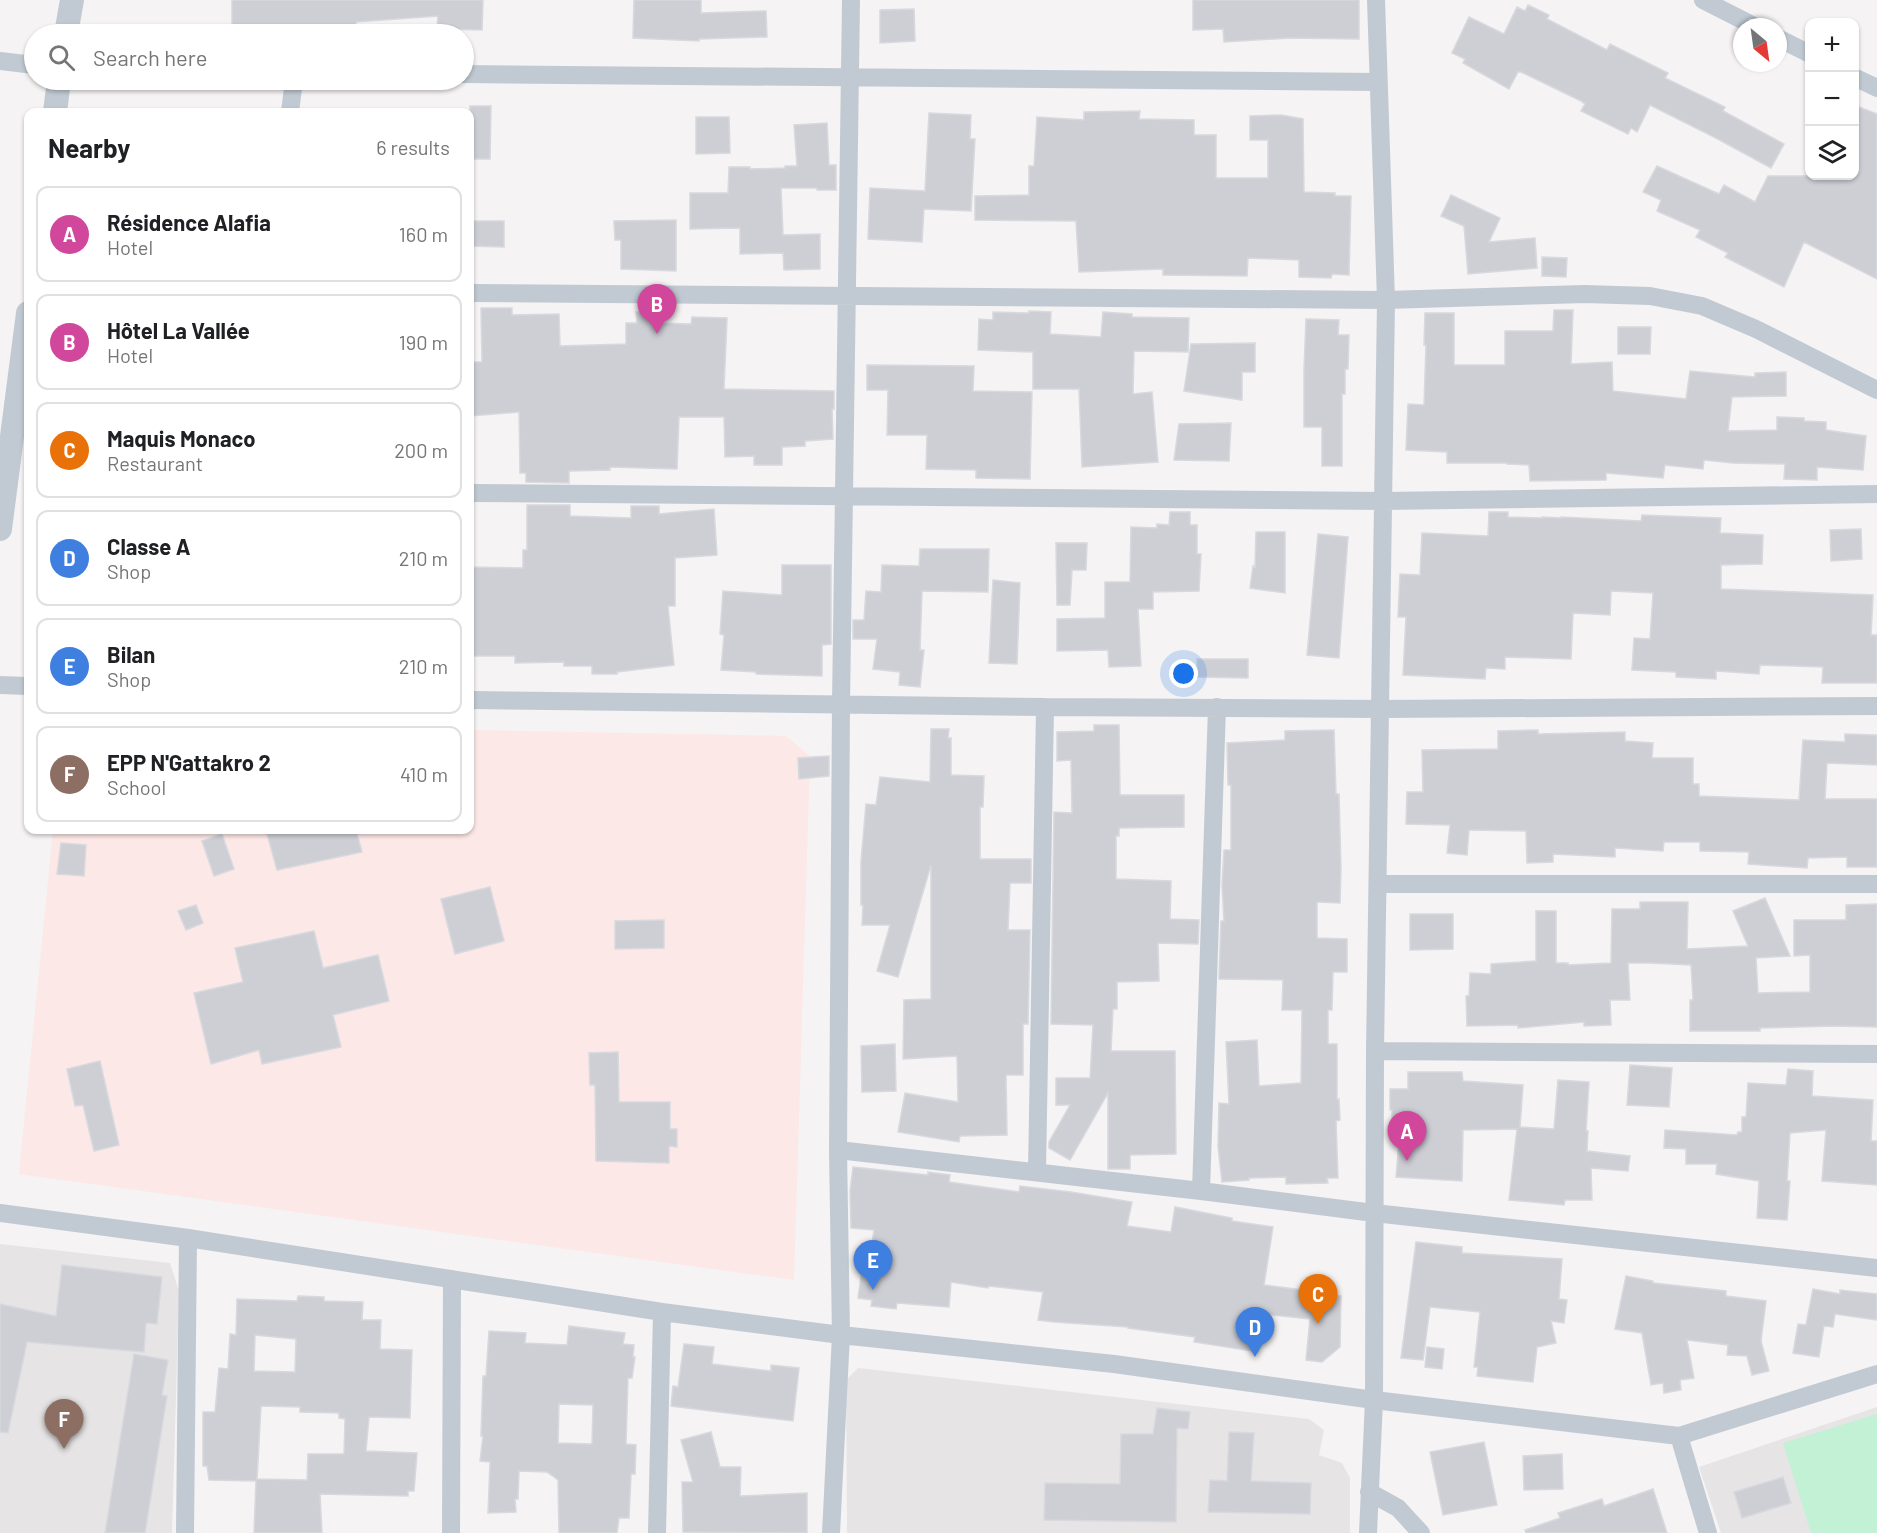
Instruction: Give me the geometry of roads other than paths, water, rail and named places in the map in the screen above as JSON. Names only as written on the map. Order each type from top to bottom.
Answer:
[{"type":"street","points":[[68,24],[72,0]]},
{"type":"street","points":[[831,1533],[841,1335],[838,1150],[841,704],[851,0]]},
{"type":"street","points":[[1368,1533],[1374,1400],[1375,1051],[1386,300],[1376,0]]},
{"type":"street","points":[[1703,0],[1738,18]]},
{"type":"street","points":[[1787,43],[1805,52]]},
{"type":"street","points":[[0,61],[24,64]]},
{"type":"street","points":[[474,74],[1377,81]]},
{"type":"street","points":[[1859,79],[1877,88]]},
{"type":"street","points":[[56,108],[58,90]]},
{"type":"street","points":[[290,108],[293,90]]},
{"type":"street","points":[[474,293],[1386,300],[1585,294],[1650,296],[1702,306],[1756,328],[1877,390]]},
{"type":"street","points":[[0,530],[24,344]]},
{"type":"street","points":[[474,494],[1383,501],[1877,494]]},
{"type":"street","points":[[0,685],[24,686]]},
{"type":"street","points":[[474,700],[1045,707],[1877,706]]},
{"type":"street","points":[[1037,1172],[1045,707]]},
{"type":"street","points":[[1201,1191],[1216,707]]},
{"type":"street","points":[[1378,884],[1877,884]]},
{"type":"street","points":[[1375,1051],[1877,1054]]},
{"type":"street","points":[[838,1150],[1374,1213],[1877,1268]]},
{"type":"street","points":[[0,1213],[188,1238],[662,1312],[841,1335],[1114,1364],[1374,1400],[1679,1436],[1877,1374]]},
{"type":"street","points":[[185,1533],[188,1238]]},
{"type":"street","points":[[451,1533],[452,1279]]},
{"type":"street","points":[[657,1533],[662,1312]]},
{"type":"street","points":[[1679,1436],[1708,1533]]},
{"type":"street","points":[[1369,1492],[1398,1508],[1421,1533]]},
{"type":"place","name":"Hôtel La Vallée","points":[[657,334]]},
{"type":"place","name":"Résidence Alafia","points":[[1407,1161]]},
{"type":"place","name":"Bilan","points":[[873,1290]]},
{"type":"place","name":"Maquis Monaco","points":[[1318,1324]]},
{"type":"place","name":"Classe A","points":[[1255,1357]]},
{"type":"place","name":"EPP N'Gattakro 2","points":[[64,1449]]}]
